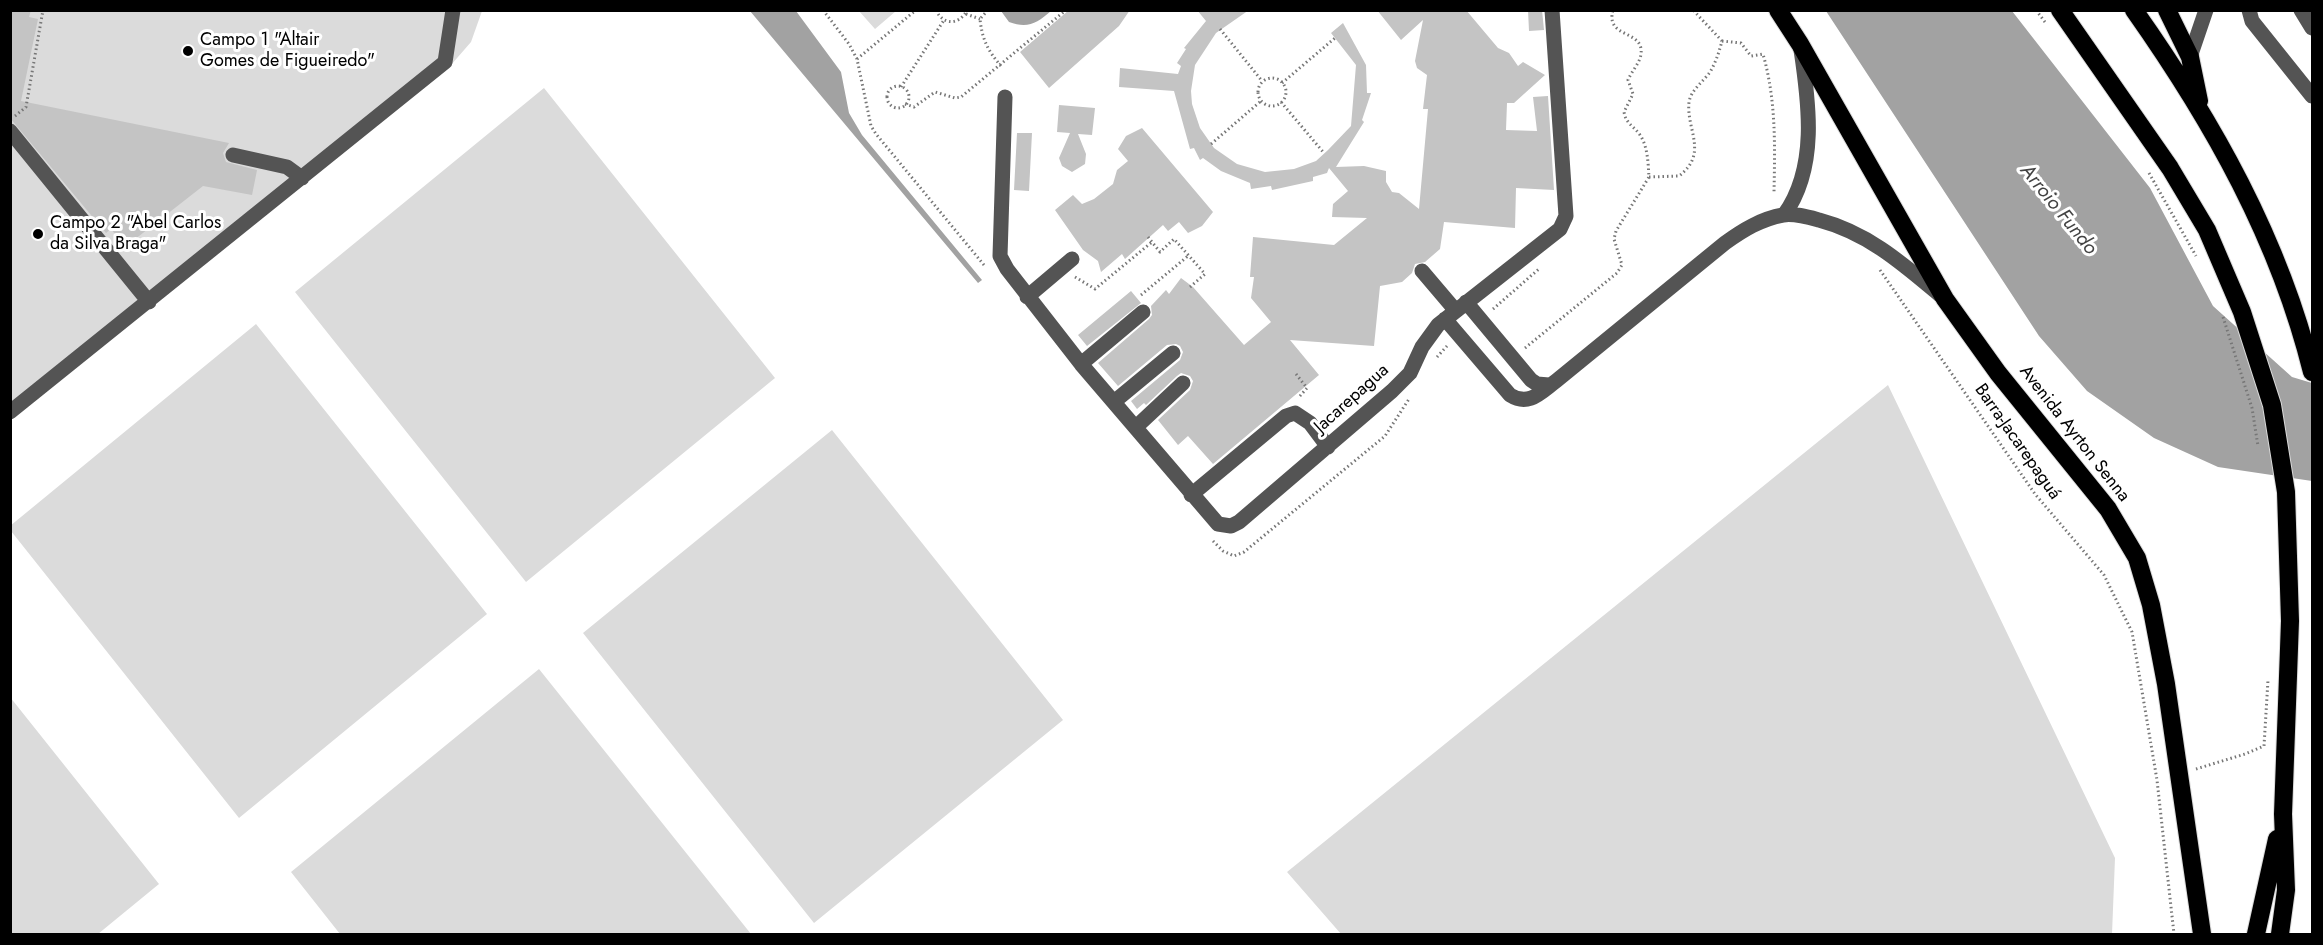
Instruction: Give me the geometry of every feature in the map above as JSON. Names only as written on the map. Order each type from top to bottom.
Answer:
[{"type":"highway","name":"Avenida Ayrton Senna","points":[[1778,10],[1800,44],[1945,299],[1998,373],[2108,509],[2137,558],[2156,628],[2202,934]]},
{"type":"highway","points":[[2060,10],[2170,168],[2207,230],[2241,312],[2272,405],[2286,492],[2290,621],[2283,814],[2286,890],[2280,934]]},
{"type":"highway","points":[[2134,10],[2202,112],[2255,212],[2279,262],[2299,318],[2313,372]]},
{"type":"highway","points":[[2167,10],[2190,57],[2202,112]]},
{"type":"highway","points":[[2256,934],[2283,814]]},
{"type":"lane","points":[[10,412],[445,62],[453,10]]},
{"type":"lane","name":"Jacarepagua","points":[[1191,495],[1218,524],[1231,526],[1239,522],[1328,447],[1410,373],[1430,336],[1455,311],[1560,229],[1566,216],[1552,10]]},
{"type":"lane","points":[[2190,57],[2206,10]]},
{"type":"lane","points":[[2249,10],[2252,21],[2313,96]]},
{"type":"lane","points":[[2301,10],[2313,28]]},
{"type":"lane","points":[[1784,214],[1798,190],[1808,129],[1809,104],[1800,44]]},
{"type":"lane","points":[[1005,97],[1000,256],[1027,297],[1191,495],[1286,416],[1295,414],[1310,423],[1328,447]]},
{"type":"lane","points":[[10,130],[149,302]]},
{"type":"lane","points":[[233,155],[287,166],[302,178]]},
{"type":"lane","points":[[1455,311],[1459,336],[1510,395],[1519,401],[1527,401],[1725,243],[1751,226],[1784,214],[1808,218],[1855,232],[1896,257],[1945,299]]},
{"type":"lane","points":[[1027,297],[1069,262]]},
{"type":"lane","points":[[1422,271],[1455,311],[1512,359],[1534,383],[1549,385]]},
{"type":"lane","points":[[1081,364],[1143,312]]},
{"type":"lane","points":[[1114,401],[1173,353]]},
{"type":"lane","points":[[1136,427],[1183,383]]},
{"type":"path","points":[[10,120],[26,107],[43,10]]},
{"type":"path","points":[[857,59],[916,10]]},
{"type":"path","points":[[936,10],[944,20],[957,21],[967,12],[980,20],[986,46],[1001,66]]},
{"type":"path","points":[[980,20],[988,10]]},
{"type":"path","points":[[944,20],[901,87],[891,89],[887,99],[894,107],[905,104],[914,107],[935,92],[955,98],[961,97],[1066,10]]},
{"type":"path","points":[[1512,359],[1617,273],[1622,265],[1614,239],[1616,231],[1649,177],[1644,142],[1639,132],[1628,123],[1624,112],[1633,94],[1628,80],[1641,57],[1641,47],[1637,40],[1620,32],[1613,25],[1611,19],[1613,10]]},
{"type":"path","points":[[1693,10],[1722,41],[1741,43],[1751,56],[1763,54],[1772,85],[1776,131],[1774,192]]},
{"type":"path","points":[[2036,10],[2050,30]]},
{"type":"path","points":[[1220,29],[1263,81]]},
{"type":"path","points":[[1282,83],[1335,38]]},
{"type":"path","points":[[1649,177],[1679,176],[1688,167],[1696,142],[1688,111],[1690,98],[1709,73],[1722,41]]},
{"type":"path","points":[[1273,78],[1282,83],[1286,93],[1281,102],[1271,106],[1262,101],[1258,91],[1263,81],[1273,78]]},
{"type":"path","points":[[901,87],[908,94],[905,104]]},
{"type":"path","points":[[1211,144],[1262,101]]},
{"type":"path","points":[[1281,102],[1324,153]]},
{"type":"path","points":[[2144,165],[2189,238],[2198,259]]},
{"type":"path","points":[[1148,237],[1160,252],[1174,239],[1205,274],[1190,287]]},
{"type":"path","points":[[1069,262],[1078,280],[1095,289],[1152,242]]},
{"type":"path","points":[[1143,312],[1149,307],[1140,296],[1188,256]]},
{"type":"path","name":"Barra-Jacarepaguá","points":[[1876,264],[1889,279],[2035,494],[2104,575],[2132,632],[2157,780],[2174,934]]},
{"type":"path","points":[[2221,311],[2252,408],[2260,452]]},
{"type":"path","points":[[1433,365],[1448,344],[1459,336]]},
{"type":"path","points":[[1295,414],[1299,395],[1307,388],[1296,374]]},
{"type":"path","points":[[1212,539],[1223,551],[1234,556],[1244,552],[1385,436],[1410,397]]},
{"type":"path","points":[[2157,780],[2245,754],[2264,746],[2268,675]]},
{"type":"shaded area","points":[[10,11],[482,11],[471,42],[451,65],[11,419]]},
{"type":"shaded area","points":[[859,11],[896,11],[875,29]]},
{"type":"shaded area","points":[[544,88],[775,378],[526,582],[295,292]]},
{"type":"shaded area","points":[[256,324],[487,614],[239,818],[11,531],[10,526]]},
{"type":"shaded area","points":[[1888,385],[2115,858],[2112,934],[1341,934],[1287,872]]},
{"type":"shaded area","points":[[832,430],[1063,720],[814,923],[583,633]]},
{"type":"shaded area","points":[[539,669],[751,934],[340,934],[291,872]]},
{"type":"shaded area","points":[[10,697],[159,884],[98,934],[11,934]]},
{"type":"water","points":[[1051,10],[1037,22],[1027,25],[1009,22],[1001,11]]},
{"type":"water","points":[[750,11],[796,11],[841,72],[849,113],[862,135],[982,280],[978,283]]},
{"type":"water","name":"Arroio Fundo","points":[[1826,11],[2012,11],[2150,188],[2213,306],[2292,377],[2312,383],[2312,481],[2218,467],[2154,438],[2087,391],[2039,336]]},
{"type":"building","points":[[10,10],[31,10],[29,17],[38,19],[21,101],[229,143],[223,153],[226,162],[257,170],[252,195],[203,186],[125,247],[111,229],[106,233],[10,118]]},
{"type":"building","points":[[1069,10],[1130,10],[1119,26],[1049,88],[1020,52]]},
{"type":"building","points":[[1197,10],[1249,10],[1216,33],[1195,65],[1191,91],[1192,104],[1200,128],[1214,148],[1237,164],[1265,172],[1294,169],[1316,161],[1328,150],[1351,126],[1356,65],[1331,33],[1343,23],[1366,65],[1367,93],[1371,93],[1362,120],[1364,122],[1336,167],[1364,166],[1386,171],[1386,182],[1392,192],[1399,193],[1419,209],[1428,109],[1423,109],[1427,75],[1417,68],[1415,61],[1423,20],[1401,40],[1377,10],[1466,10],[1498,48],[1509,53],[1518,66],[1523,62],[1545,75],[1514,103],[1507,103],[1506,130],[1537,131],[1533,97],[1548,96],[1554,190],[1516,188],[1515,228],[1444,222],[1440,249],[1425,262],[1415,264],[1412,273],[1402,282],[1380,286],[1374,346],[1290,340],[1319,375],[1213,464],[1188,436],[1178,445],[1158,420],[1190,390],[1193,381],[1190,376],[1181,373],[1146,405],[1144,403],[1137,409],[1131,401],[1180,360],[1183,352],[1180,346],[1167,345],[1118,386],[1098,363],[1149,319],[1152,315],[1151,306],[1166,290],[1169,294],[1181,278],[1193,287],[1244,345],[1271,322],[1251,298],[1254,277],[1250,277],[1253,237],[1334,245],[1367,218],[1332,217],[1333,204],[1348,191],[1329,168],[1327,173],[1313,177],[1313,181],[1272,190],[1271,186],[1251,189],[1250,183],[1221,171],[1203,158],[1200,160],[1194,148],[1190,149],[1174,91],[1119,87],[1120,68],[1178,74],[1181,66],[1177,63],[1186,49],[1184,48],[1206,21]]},
{"type":"building","points":[[1528,10],[1542,10],[1544,30],[1529,31]]},
{"type":"building","points":[[1059,105],[1095,108],[1092,135],[1078,134],[1086,154],[1085,164],[1072,172],[1062,166],[1059,158],[1070,133],[1057,132]]},
{"type":"building","points":[[1142,128],[1213,212],[1202,226],[1188,233],[1179,222],[1168,231],[1163,225],[1125,259],[1122,254],[1101,272],[1098,261],[1083,250],[1055,210],[1073,195],[1082,204],[1094,199],[1113,184],[1117,170],[1128,161],[1118,149],[1126,136]]},
{"type":"building","points":[[1017,133],[1032,133],[1029,191],[1014,190]]},
{"type":"building","points":[[1131,291],[1141,303],[1087,346],[1078,335]]},
{"type":"place","name":"Campo 1 \"Altair Gomes de Figueiredo\"","points":[[188,51]]},
{"type":"place","name":"Campo 2 \"Abel Carlos da Silva Braga\"","points":[[38,234]]}]
